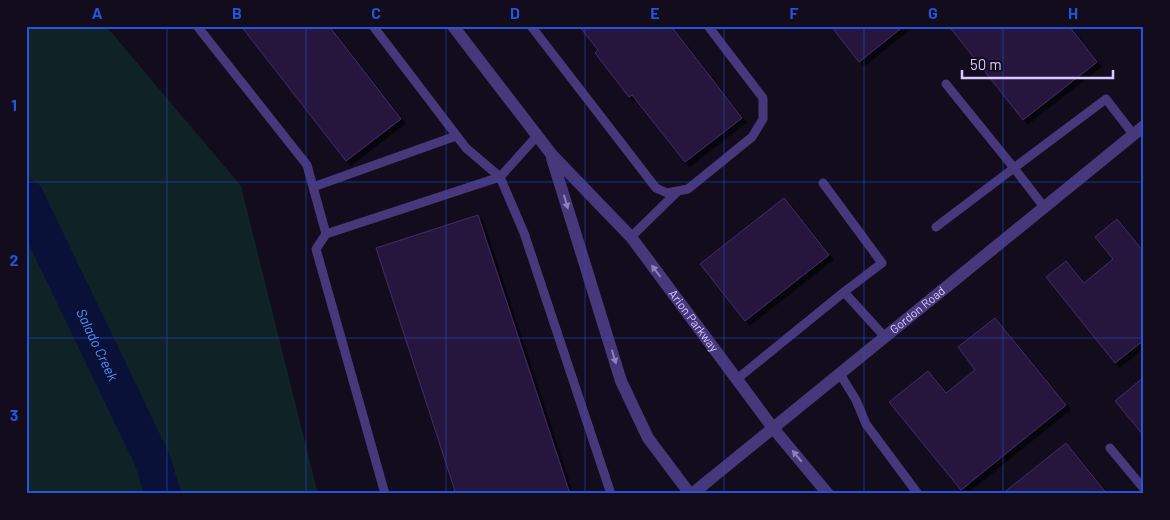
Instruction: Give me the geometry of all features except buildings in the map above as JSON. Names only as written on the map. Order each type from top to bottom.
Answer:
[{"type":"street","name":"Arion Parkway","points":[[453,26],[552,155],[631,237],[773,428],[828,494]]},
{"type":"street","name":"Gordon Road","points":[[691,494],[1144,126]]},
{"type":"street","name":"Arion Parkway","points":[[552,155],[621,381],[648,438],[691,494]]},
{"type":"lane","points":[[196,26],[307,165],[326,234]]},
{"type":"lane","points":[[373,26],[466,148],[500,177],[524,233],[611,494]]},
{"type":"lane","points":[[531,26],[656,188],[667,193],[688,189],[752,137],[763,119],[763,98],[708,26]]},
{"type":"lane","points":[[946,84],[1044,207]]},
{"type":"lane","points":[[936,227],[1106,99],[1133,134]]},
{"type":"lane","points":[[313,187],[456,136]]},
{"type":"lane","points":[[385,494],[316,249],[326,234],[500,177],[537,136]]},
{"type":"lane","points":[[737,379],[882,262],[823,183]]},
{"type":"lane","points":[[631,237],[677,192]]},
{"type":"lane","points":[[844,292],[885,337]]},
{"type":"lane","points":[[840,374],[856,400],[866,424],[918,494]]},
{"type":"lane","points":[[1110,448],[1144,489]]},
{"type":"green space","points":[[26,26],[106,26],[241,186],[318,494],[26,494]]},
{"type":"waterway","name":"Salado Creek","points":[[26,197],[152,459],[163,494]]}]
